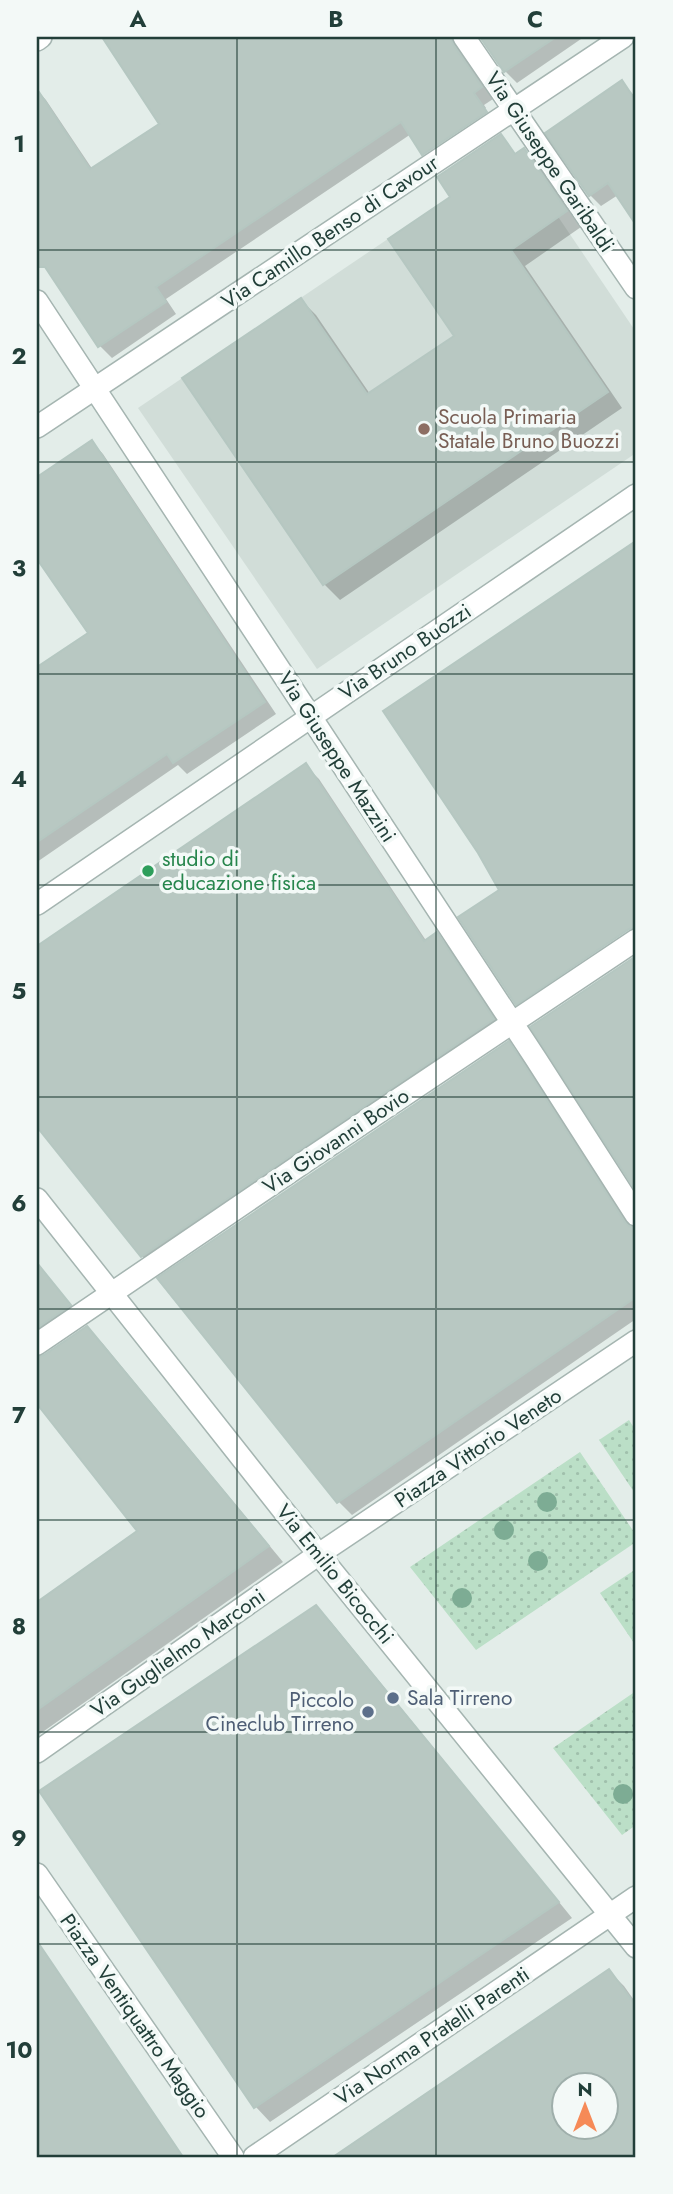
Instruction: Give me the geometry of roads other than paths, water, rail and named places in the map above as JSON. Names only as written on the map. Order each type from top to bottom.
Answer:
[{"type":"street","points":[[37,40],[41,37]]},
{"type":"street","name":"Via Giuseppe Garibaldi","points":[[464,37],[636,288]]},
{"type":"street","name":"Via Camillo Benso di Cavour","points":[[37,428],[623,37]]},
{"type":"street","name":"Via Giuseppe Mazzini","points":[[37,301],[636,1215]]},
{"type":"street","name":"Via Bruno Buozzi","points":[[37,904],[636,495]]},
{"type":"street","name":"Via Giovanni Bovio","points":[[37,1344],[636,940]]},
{"type":"street","name":"Via Emilio Bicocchi","points":[[37,1199],[636,1947]]},
{"type":"street","name":"Piazza Vittorio Veneto","points":[[319,1554],[636,1341]]},
{"type":"street","name":"Via Guglielmo Marconi","points":[[37,1752],[319,1554]]},
{"type":"street","name":"Piazza Ventiquattro Maggio","points":[[37,1874],[233,2157]]},
{"type":"street","points":[[610,1914],[636,1897]]},
{"type":"street","name":"Via Norma Pratelli Parenti","points":[[254,2157],[610,1914]]},
{"type":"place","name":"Scuola Primaria Statale Bruno Buozzi","points":[[424,429]]},
{"type":"place","name":"studio di educazione fisica","points":[[148,871]]},
{"type":"place","name":"Sala Tirreno","points":[[393,1698]]},
{"type":"place","name":"Piccolo Cineclub Tirreno","points":[[368,1712]]}]
